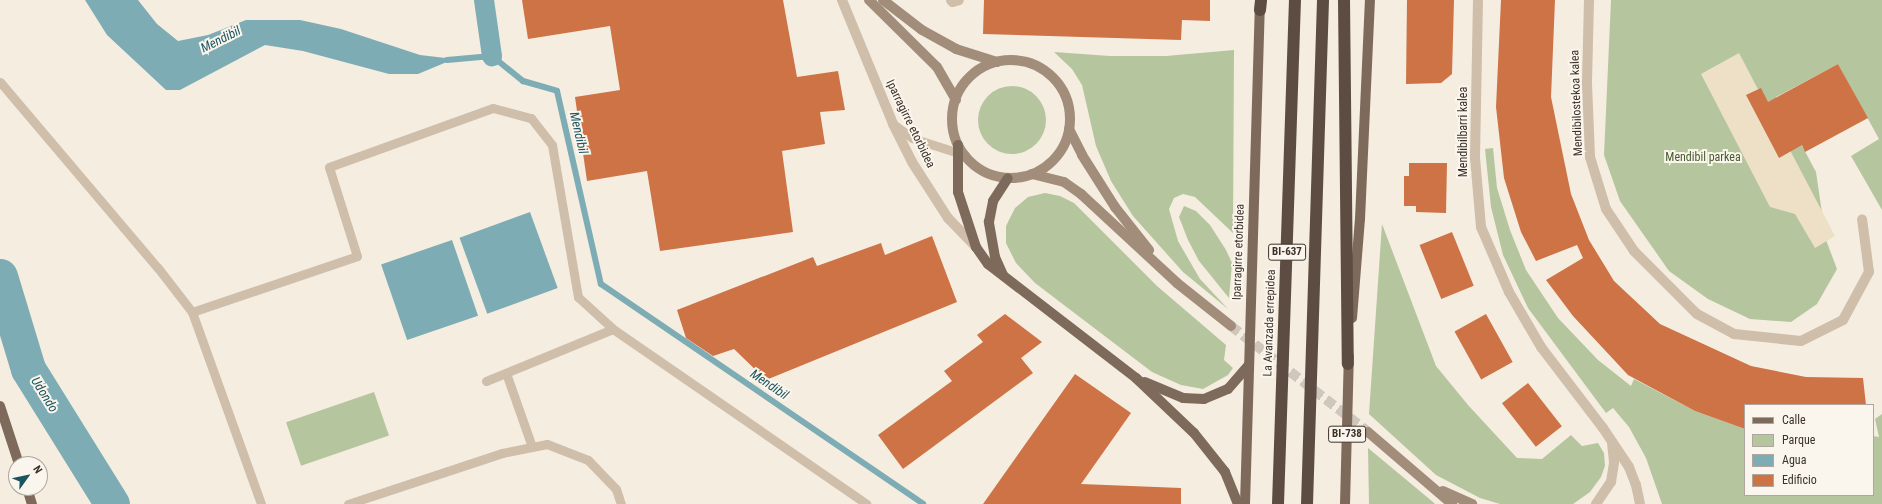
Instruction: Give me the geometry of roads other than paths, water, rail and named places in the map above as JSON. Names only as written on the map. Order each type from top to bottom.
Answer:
[{"type":"highway","name":"La Avanzada errepidea","points":[[1278,504],[1295,0]]},
{"type":"highway","name":"BI-637","points":[[1307,504],[1323,0]]},
{"type":"highway","points":[[1344,0],[1348,364]]},
{"type":"main road","points":[[1348,364],[1360,219],[1370,0]]},
{"type":"main road","name":"Iparragirre etorbidea","points":[[1245,504],[1261,3]]},
{"type":"main road","points":[[960,151],[958,192],[965,219],[976,247],[988,264],[1136,378],[1194,433],[1225,472],[1238,504]]},
{"type":"main road","points":[[1005,278],[995,257],[989,222],[993,201],[1008,178]]},
{"type":"main road","name":"BI-738","points":[[1345,504],[1348,364]]},
{"type":"main road","points":[[1136,378],[1183,398],[1204,399],[1228,389],[1249,365]]},
{"type":"main road","points":[[0,406],[16,456]]},
{"type":"street","name":"Iparragirre etorbidea","points":[[842,0],[893,124],[934,199],[948,218],[976,247]]},
{"type":"street","points":[[869,0],[937,66],[956,100]]},
{"type":"street","points":[[883,0],[922,30],[956,49],[997,62],[1023,62],[1046,72],[1056,81],[1068,104],[1069,129],[1066,141],[1052,162],[1032,174],[1008,178],[984,172],[960,151],[953,122],[956,100],[972,76],[997,62]]},
{"type":"street","name":"Mendibilbarri kalea","points":[[1478,0],[1475,158],[1481,227],[1509,292],[1541,347],[1612,442],[1628,467],[1636,485],[1640,504]]},
{"type":"street","name":"Mendibilostekoa kalea","points":[[1589,0],[1587,84],[1590,157],[1606,209],[1634,251],[1697,314],[1734,334],[1801,341],[1843,320],[1868,272],[1862,219]]},
{"type":"street","points":[[1069,129],[1082,155],[1115,207],[1177,283]]},
{"type":"street","points":[[1032,174],[1064,182],[1081,194],[1177,283],[1230,326]]},
{"type":"street","points":[[1368,432],[1437,489],[1452,504]]},
{"type":"street","points":[[1596,504],[1611,482],[1614,462],[1612,442]]},
{"type":"street","points":[[1437,489],[1472,504]]},
{"type":"lane","points":[[950,0],[952,2],[959,0]]},
{"type":"lane","points":[[0,82],[158,268],[192,312],[261,504]]},
{"type":"lane","points":[[192,312],[357,256],[329,167],[493,108],[531,118],[552,145],[578,297],[613,329],[867,504]]},
{"type":"lane","points":[[893,124],[912,138],[960,151]]},
{"type":"lane","points":[[486,381],[613,329]]},
{"type":"lane","points":[[506,373],[532,447]]},
{"type":"lane","points":[[348,504],[502,453],[547,444],[588,460],[616,489],[621,504]]},
{"type":"water","points":[[85,0],[138,0],[157,24],[178,41],[208,35],[246,20],[300,20],[341,29],[420,55],[454,59],[418,74],[389,74],[303,51],[265,45],[180,90],[166,90],[107,35]]},
{"type":"water","points":[[530,212],[558,288],[487,314],[460,238]]},
{"type":"water","points":[[452,240],[478,316],[407,340],[381,264]]},
{"type":"waterway","points":[[484,0],[492,56]]},
{"type":"waterway","name":"Mendibil","points":[[447,60],[492,56],[523,81],[557,91],[601,284],[923,504]]},
{"type":"waterway","name":"Udondo","points":[[0,276],[28,369],[112,504]]},
{"type":"tunnel","points":[[1231,326],[1368,432]]},
{"type":"park label","name":"Mendibil parkea","points":[[1703,158]]}]
